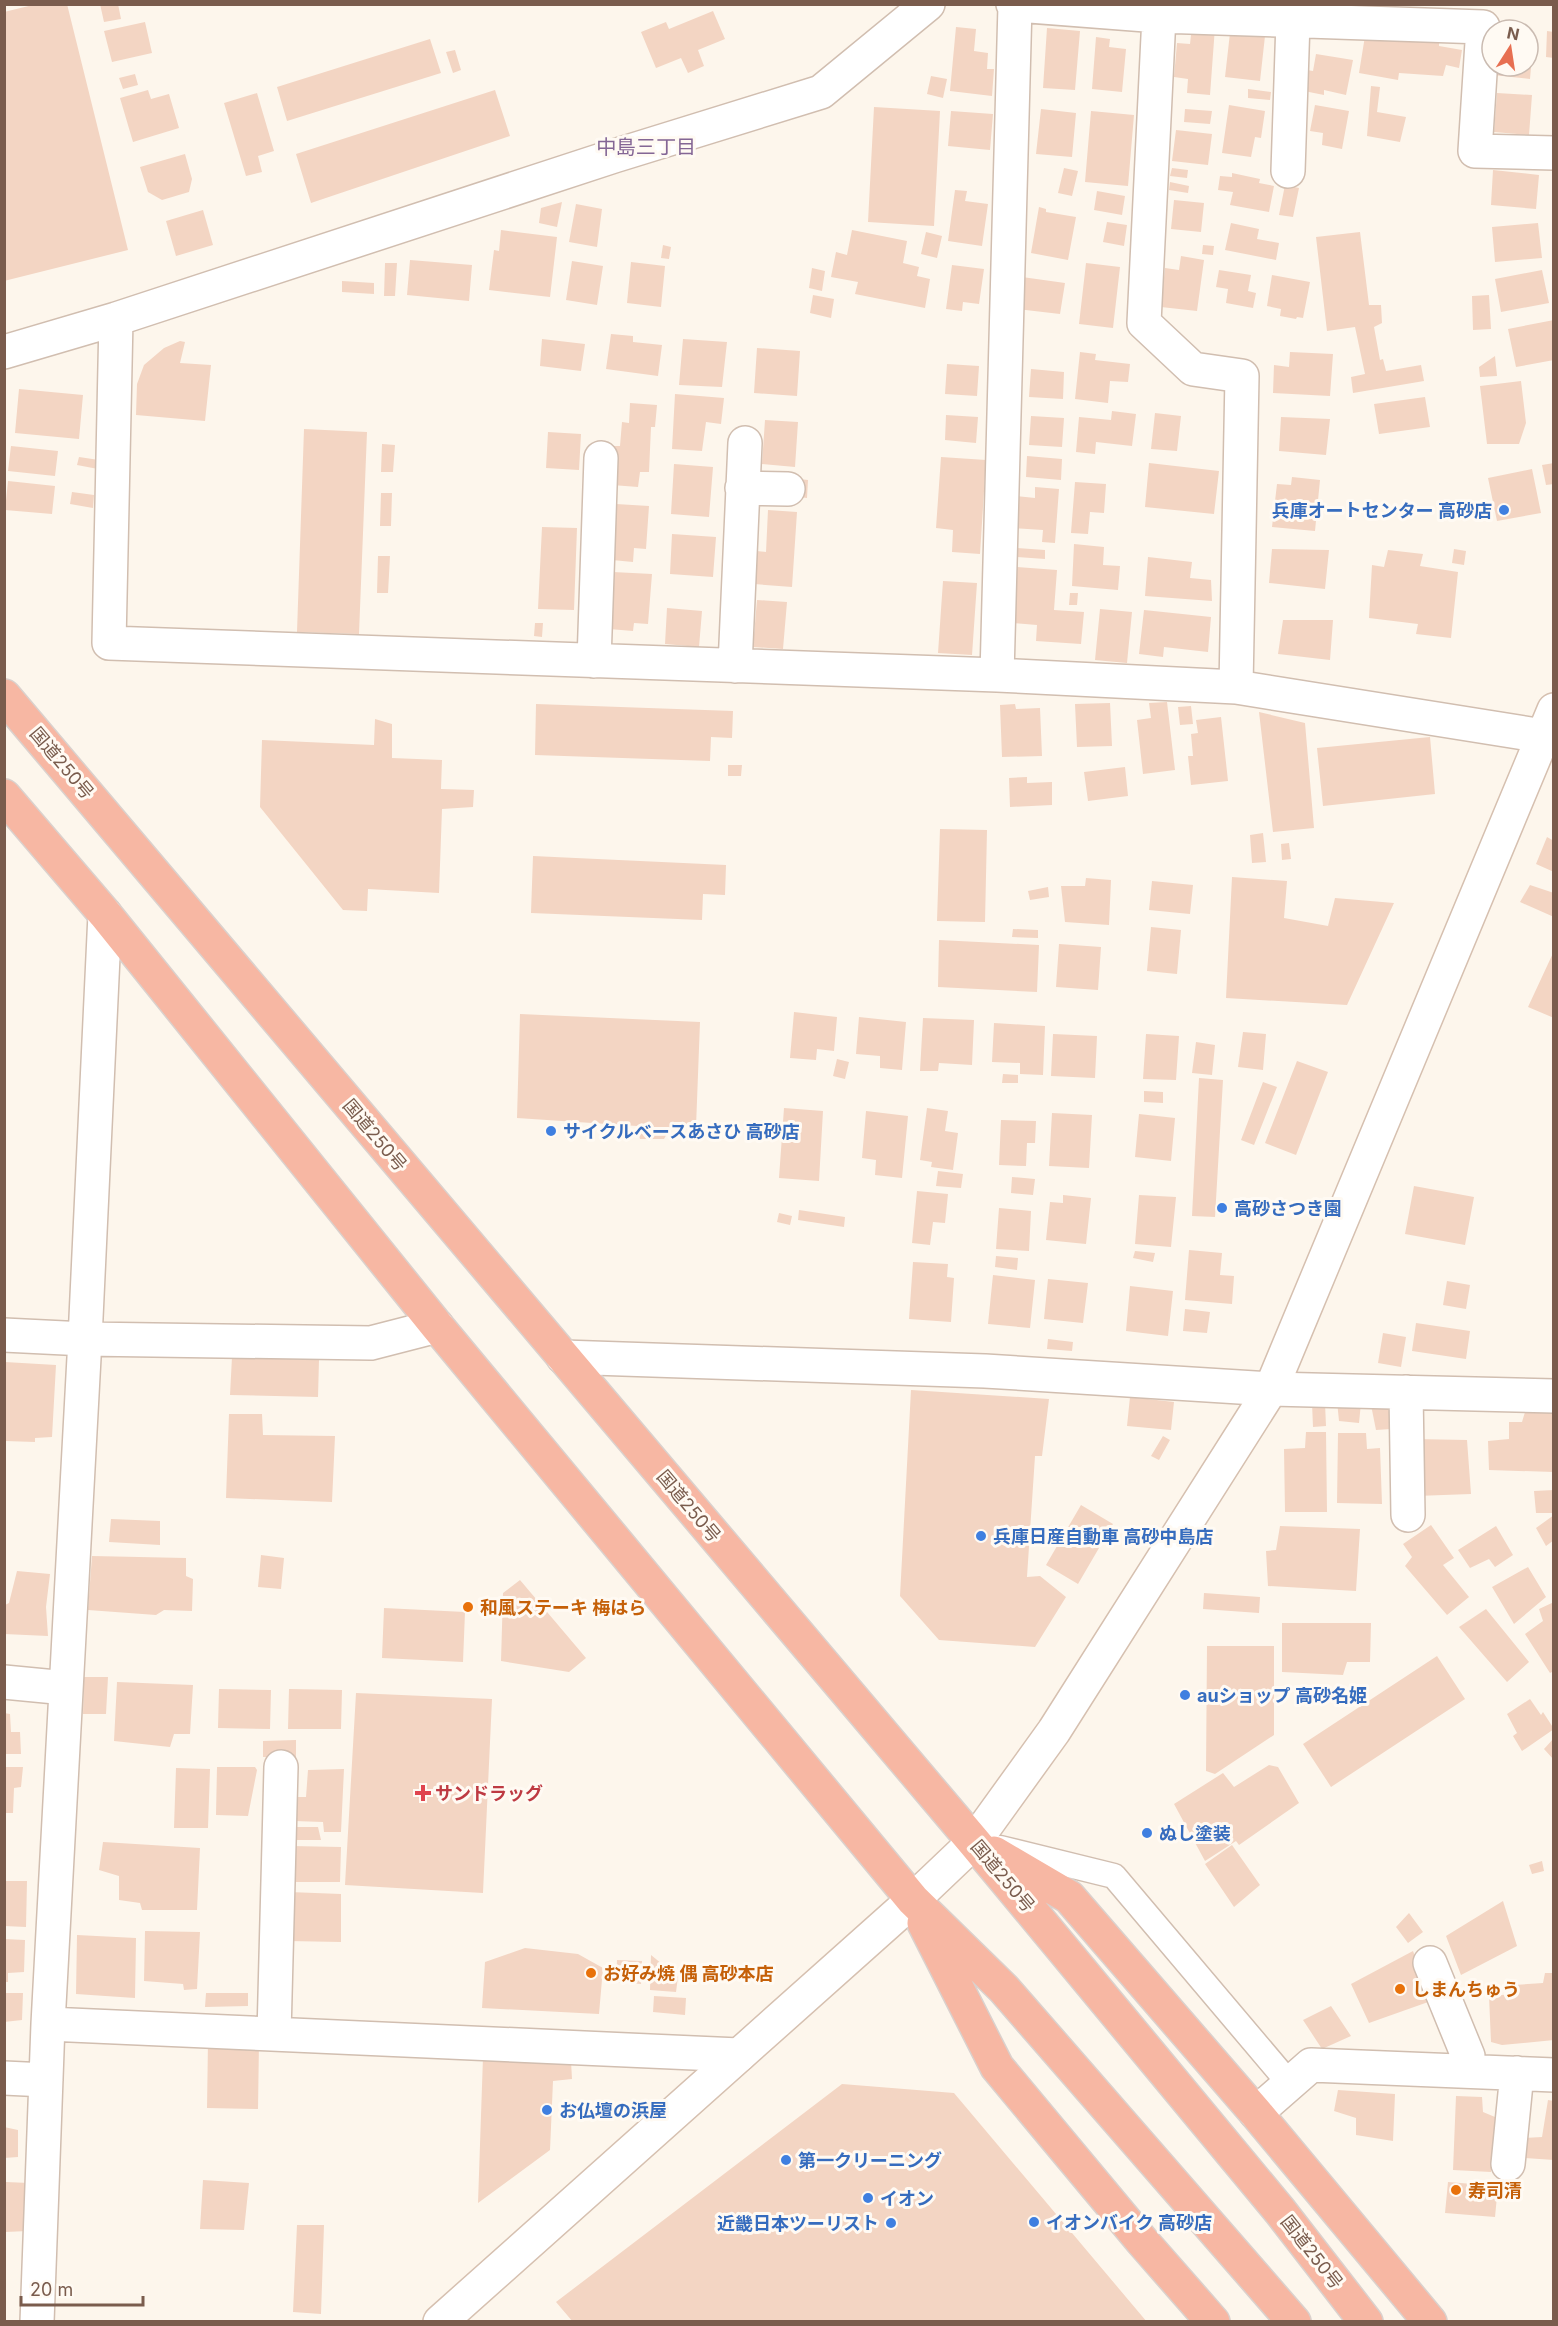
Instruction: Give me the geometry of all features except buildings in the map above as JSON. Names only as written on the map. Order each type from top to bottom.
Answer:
[{"type":"highway","name":"国道250号","points":[[4,696],[975,1842],[1280,2211],[1366,2322]]},
{"type":"highway","points":[[4,796],[105,914],[436,1326],[913,1900],[1004,1989],[1294,2322]]},
{"type":"highway","points":[[975,1842],[1069,1897],[1256,2113],[1430,2322]]},
{"type":"highway","points":[[913,1900],[997,2067],[1142,2241],[1213,2322]]},
{"type":"street","points":[[4,352],[116,319],[614,156],[821,92],[928,4]]},
{"type":"street","points":[[997,675],[1014,5],[1159,16],[1484,27],[1475,151],[1554,153]]},
{"type":"street","points":[[1159,16],[1144,323],[1193,369],[1242,376],[1236,687]]},
{"type":"street","points":[[1288,171],[1293,21]]},
{"type":"street","points":[[116,319],[109,643],[997,675],[1236,687],[1548,723],[1270,1389],[1054,1731],[975,1842],[440,2322]]},
{"type":"street","points":[[735,666],[745,443]]},
{"type":"street","points":[[594,661],[601,458]]},
{"type":"street","points":[[742,488],[788,489]]},
{"type":"street","points":[[37,2322],[48,2024],[85,1339],[105,914]]},
{"type":"street","points":[[4,1335],[85,1339],[371,1343],[436,1326]]},
{"type":"street","points":[[563,1357],[985,1371],[1270,1389],[1554,1396]]},
{"type":"street","points":[[1406,1392],[1408,1515]]},
{"type":"street","points":[[4,1682],[66,1689]]},
{"type":"street","points":[[274,2034],[281,1767]]},
{"type":"street","points":[[1431,1963],[1468,2056],[1467,2071]]},
{"type":"street","points":[[48,2024],[739,2055]]},
{"type":"street","points":[[1256,2113],[1311,2065],[1554,2075]]},
{"type":"street","points":[[1508,2164],[1517,2073]]},
{"type":"street","points":[[4,2078],[46,2080]]},
{"type":"lane","points":[[975,1842],[1114,1876],[1289,2083]]},
{"type":"place","name":"兵庫オートセンター 高砂店","points":[[1504,510]]},
{"type":"place","name":"サイクルベースあさひ 高砂店","points":[[551,1131]]},
{"type":"place","name":"高砂さつき園","points":[[1222,1208]]},
{"type":"place","name":"兵庫日産自動車 高砂中島店","points":[[981,1536]]},
{"type":"place","name":"和風ステーキ 梅はら","points":[[468,1607]]},
{"type":"place","name":"auショップ 高砂名姫","points":[[1185,1695]]},
{"type":"place","name":"サンドラッグ","points":[[423,1793]]},
{"type":"place","name":"ぬし塗装","points":[[1147,1833]]},
{"type":"place","name":"お好み焼 偶 高砂本店","points":[[591,1973]]},
{"type":"place","name":"しまんちゅう","points":[[1400,1989]]},
{"type":"place","name":"お仏壇の浜屋","points":[[547,2110]]},
{"type":"place","name":"第一クリーニング","points":[[786,2160]]},
{"type":"place","name":"寿司清","points":[[1456,2190]]},
{"type":"place","name":"イオン","points":[[868,2198]]},
{"type":"place","name":"イオンバイク 高砂店","points":[[1034,2222]]},
{"type":"place","name":"近畿日本ツーリスト","points":[[891,2223]]},
{"type":"district","name":"中島三丁目","points":[[646,147]]}]
